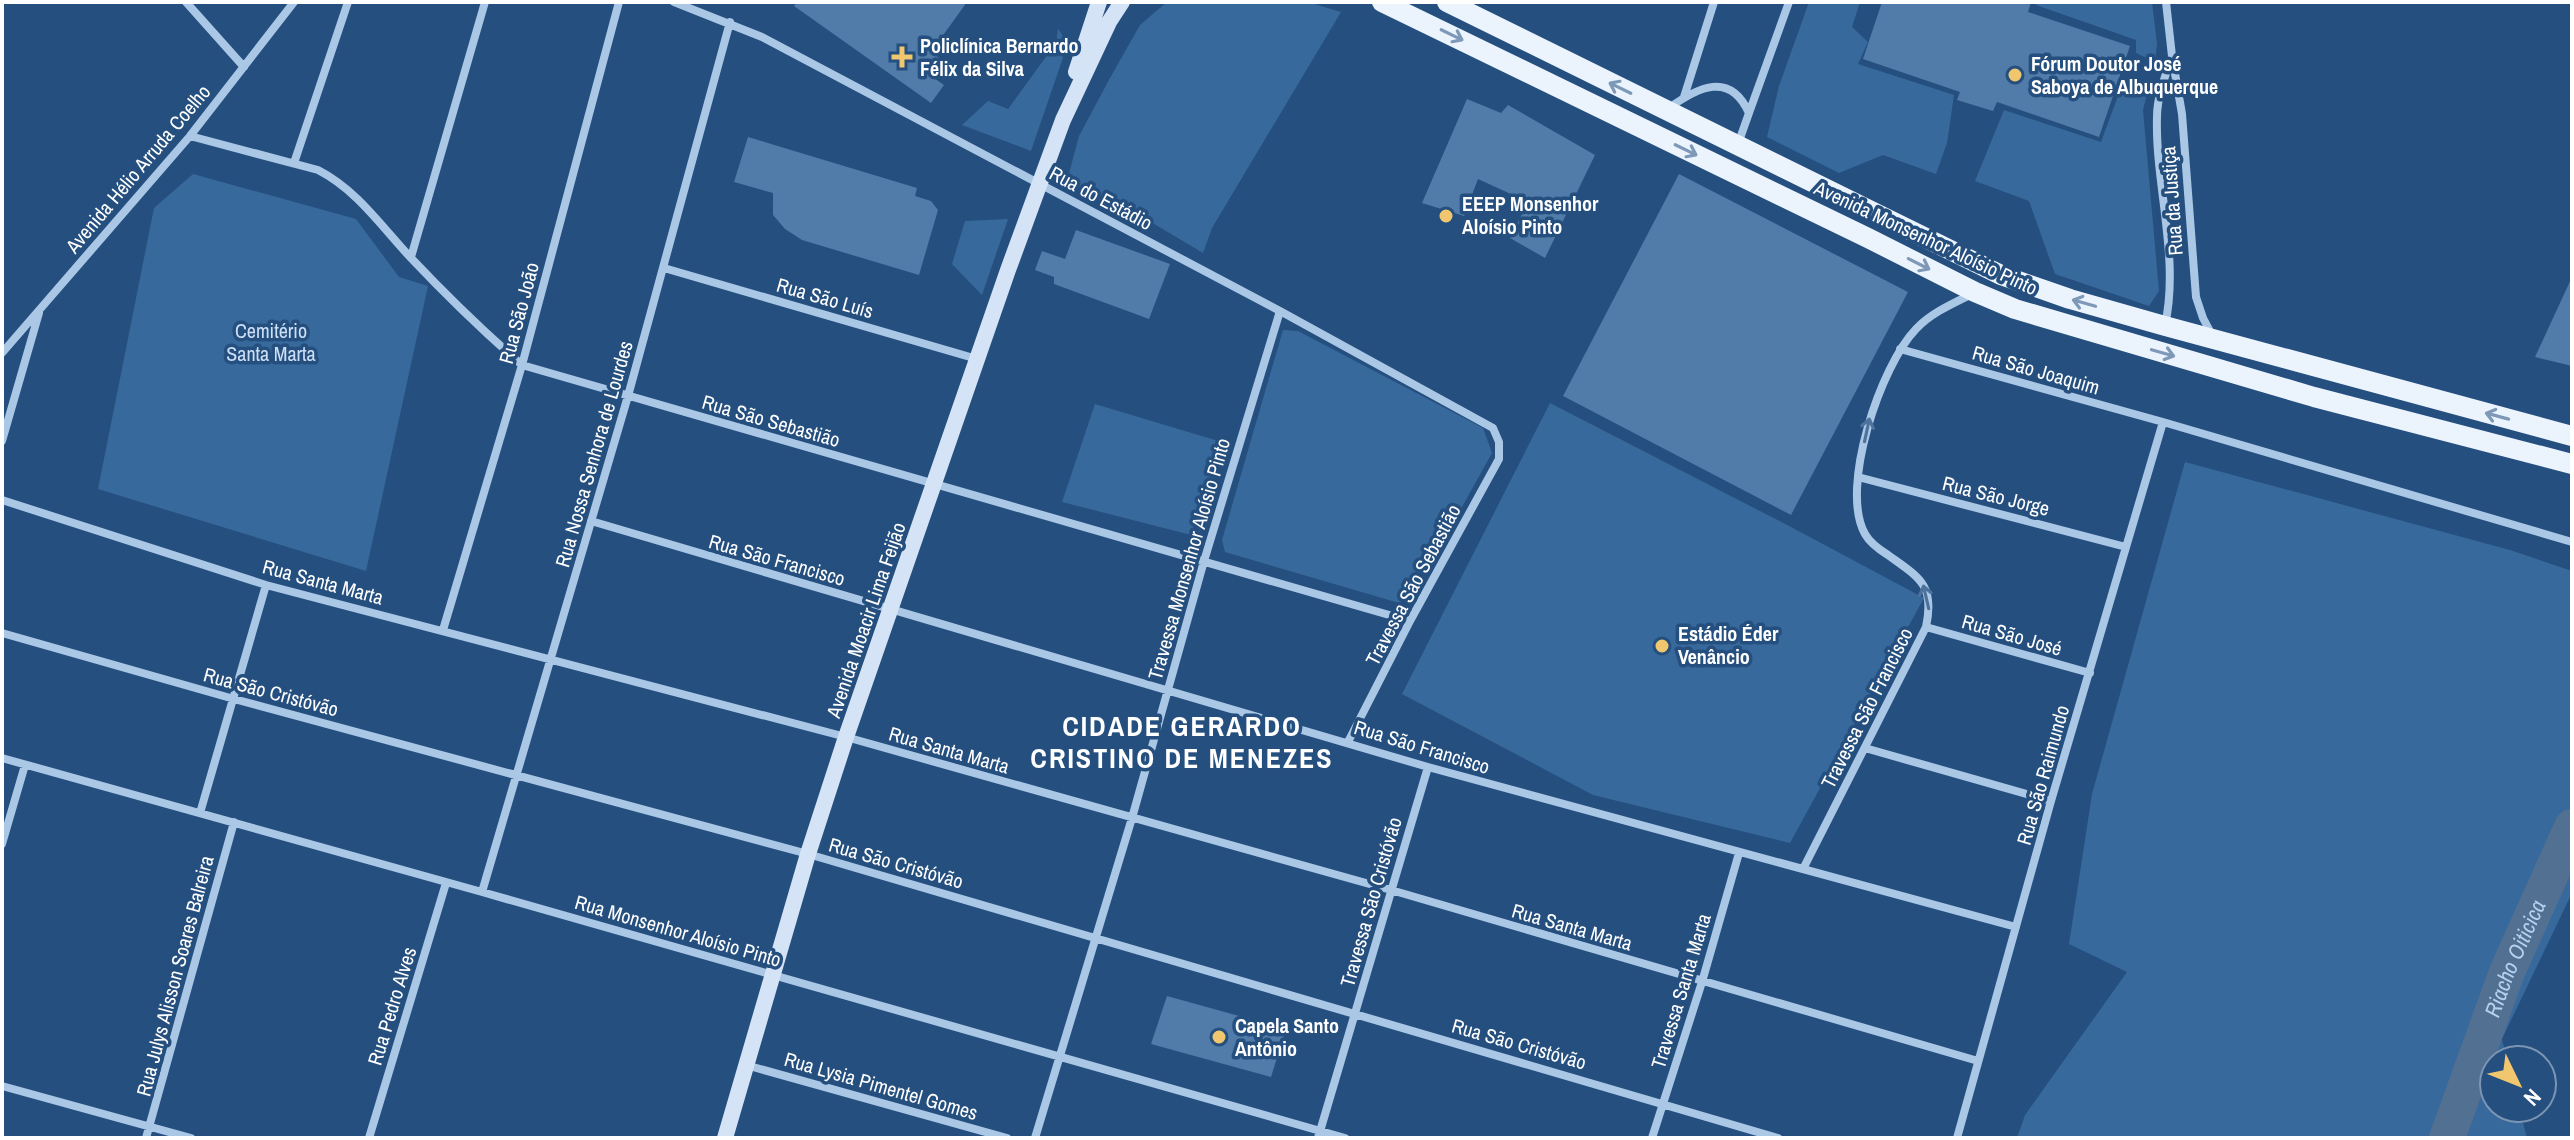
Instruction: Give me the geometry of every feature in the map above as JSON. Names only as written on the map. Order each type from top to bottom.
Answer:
[{"type":"main road","points":[[1063,120],[1099,2]]},
{"type":"main road","points":[[1063,120],[1109,22],[1122,2]]},
{"type":"main road","name":"Avenida Monsenhor Aloísio Pinto","points":[[1382,2],[1975,292],[2052,321],[2314,397],[2572,464]]},
{"type":"main road","name":"Avenida Monsenhor Aloísio Pinto","points":[[1447,2],[2001,275],[2070,299],[2165,326],[2572,436]]},
{"type":"main road","name":"Avenida Moacir Lima Feijão","points":[[725,1138],[808,854],[846,737],[1063,120]]},
{"type":"street","points":[[186,2],[244,67]]},
{"type":"street","name":"Avenida Hélio Arruda Coelho","points":[[2,353],[190,136],[294,2]]},
{"type":"street","points":[[294,163],[348,2]]},
{"type":"street","points":[[411,257],[485,2]]},
{"type":"street","name":"Rua São João","points":[[443,630],[522,365],[619,2]]},
{"type":"street","name":"Rua do Estádio","points":[[674,2],[762,37],[1280,311],[1493,428],[1499,442]]},
{"type":"street","points":[[1684,97],[1714,2]]},
{"type":"street","points":[[1737,147],[1789,2]]},
{"type":"street","name":"Rua da Justiça","points":[[2166,2],[2182,114],[2196,297],[2215,340]]},
{"type":"street","name":"Rua Nossa Senhora de Lourdes","points":[[482,892],[628,396],[730,22]]},
{"type":"street","name":"Rua da Justiça","points":[[2165,326],[2171,292],[2157,115],[2172,56]]},
{"type":"street","points":[[1666,111],[1704,86],[1725,88],[1740,98],[1749,113]]},
{"type":"street","name":"Rua São Sebastião","points":[[190,136],[318,170],[336,179],[522,365],[1410,621]]},
{"type":"street","name":"Rua São Luís","points":[[664,268],[977,360]]},
{"type":"street","points":[[1858,477],[1869,419],[1900,349],[1931,315],[1975,292]]},
{"type":"street","points":[[2,441],[41,309]]},
{"type":"street","name":"Travessa Monsenhor Aloísio Pinto","points":[[1035,1138],[1280,311]]},
{"type":"street","name":"Rua São Joaquim","points":[[1900,349],[2163,422],[2572,542]]},
{"type":"street","name":"Rua São Raimundo","points":[[1957,1138],[2051,801],[2163,422]]},
{"type":"street","name":"Travessa São Sebastião","points":[[1348,742],[1499,459],[1499,442]]},
{"type":"street","name":"Travessa São Francisco","points":[[1803,869],[1926,627],[1930,606],[1919,578],[1878,548],[1865,534],[1859,513],[1858,477]]},
{"type":"street","name":"Rua São Jorge","points":[[1858,477],[2126,547]]},
{"type":"street","name":"Rua Santa Marta","points":[[2,500],[266,585],[846,737],[1391,890],[1978,1061]]},
{"type":"street","name":"Rua São Francisco","points":[[591,521],[1428,767],[2016,927]]},
{"type":"street","points":[[200,813],[266,585]]},
{"type":"street","name":"Rua São José","points":[[1926,627],[2090,673]]},
{"type":"street","name":"Rua São Cristóvão","points":[[2,633],[808,854],[1778,1138]]},
{"type":"street","points":[[1865,748],[2051,801]]},
{"type":"street","name":"Rua Monsenhor Aloísio Pinto","points":[[2,758],[1059,1056],[1319,1134],[1345,1138]]},
{"type":"street","points":[[2,844],[25,765]]},
{"type":"street","name":"Travessa São Cristóvão","points":[[1319,1134],[1428,767]]},
{"type":"street","name":"Rua Julys Alisson Soares Balreira","points":[[146,1138],[234,822]]},
{"type":"street","name":"Travessa Santa Marta","points":[[1652,1138],[1739,853]]},
{"type":"street","name":"Rua Pedro Alves","points":[[369,1138],[446,883]]},
{"type":"street","name":"Rua Lysia Pimentel Gomes","points":[[746,1065],[1007,1138]]},
{"type":"street","points":[[2,1086],[191,1138]]},
{"type":"green space","points":[[1167,2],[1308,2],[1341,12],[1212,228],[1203,253],[1151,222],[1067,181],[1079,136],[1110,78],[1140,25]]},
{"type":"green space","points":[[1809,2],[1860,2],[1852,27],[1868,42],[1858,64],[1954,95],[1947,143],[1936,174],[1883,155],[1839,173],[1767,137],[1779,86]]},
{"type":"green space","points":[[2037,2],[2152,2],[2157,44],[2155,62],[2136,53],[2136,40],[2036,5]]},
{"type":"green space","points":[[1058,29],[1068,43],[1031,151],[962,125],[988,101],[1008,109],[1056,43]]},
{"type":"green space","points":[[2125,77],[2149,86],[2143,110],[2159,291],[2149,306],[2055,274],[2029,201],[1975,181],[2004,110],[2101,142]]},
{"type":"green space","name":"Cemitério Santa Marta","points":[[193,174],[356,219],[399,277],[428,286],[366,571],[98,489],[154,208]]},
{"type":"green space","points":[[1008,219],[982,295],[952,264],[965,221]]},
{"type":"green space","points":[[1283,330],[1298,331],[1483,428],[1492,453],[1412,597],[1399,603],[1225,552],[1222,540]]},
{"type":"green space","name":"Estádio Éder Venâncio","points":[[1550,403],[1924,598],[1790,843],[1593,795],[1402,694]]},
{"type":"green space","points":[[1095,404],[1225,443],[1199,537],[1062,502]]},
{"type":"green space","points":[[2185,462],[2510,550],[2572,571],[2572,893],[2502,1039],[2503,1044],[2478,1044],[2478,1124],[2523,1124],[2527,1138],[2017,1138],[2025,1115],[2127,972],[2069,944],[2092,794]]},
{"type":"building","name":"Policlínica Bernardo Félix da Silva","points":[[797,2],[967,2],[931,52],[945,62],[934,78],[944,85],[931,103],[794,6]]},
{"type":"building","name":"Fórum Doutor José Saboya de Albuquerque","points":[[1882,2],[2031,2],[2028,12],[2130,46],[2099,137],[1997,102],[1993,111],[1957,100],[1960,92],[1863,59]]},
{"type":"building","points":[[1467,99],[1501,113],[1508,105],[1595,155],[1545,258],[1510,238],[1528,202],[1478,179],[1464,216],[1422,203]]},
{"type":"building","points":[[748,137],[917,188],[915,196],[931,201],[938,210],[919,275],[802,240],[785,229],[773,215],[773,193],[734,182]]},
{"type":"building","points":[[1679,174],[1908,292],[1791,515],[1563,396]]},
{"type":"building","points":[[1076,230],[1170,264],[1149,319],[1054,284],[1054,277],[1035,270],[1042,251],[1065,259]]},
{"type":"building","points":[[2572,277],[2572,366],[2535,357]]},
{"type":"building","name":"Capela Santo Antônio","points":[[1167,996],[1286,1029],[1271,1077],[1151,1044]]},
{"type":"waterway","name":"Riacho Oiticica","points":[[2447,1138],[2507,972],[2572,827]]},
{"type":"place","name":"Policlínica Bernardo Félix da Silva","points":[[902,57]]},
{"type":"place","name":"Fórum Doutor José Saboya de Albuquerque","points":[[2015,75]]},
{"type":"place","name":"EEEP Monsenhor Aloísio Pinto","points":[[1446,216]]},
{"type":"place","name":"Estádio Éder Venâncio","points":[[1662,646]]},
{"type":"place","name":"Capela Santo Antônio","points":[[1219,1037]]},
{"type":"district","name":"CIDADE GERARDO CRISTINO DE MENEZES","points":[[1182,742]]}]
